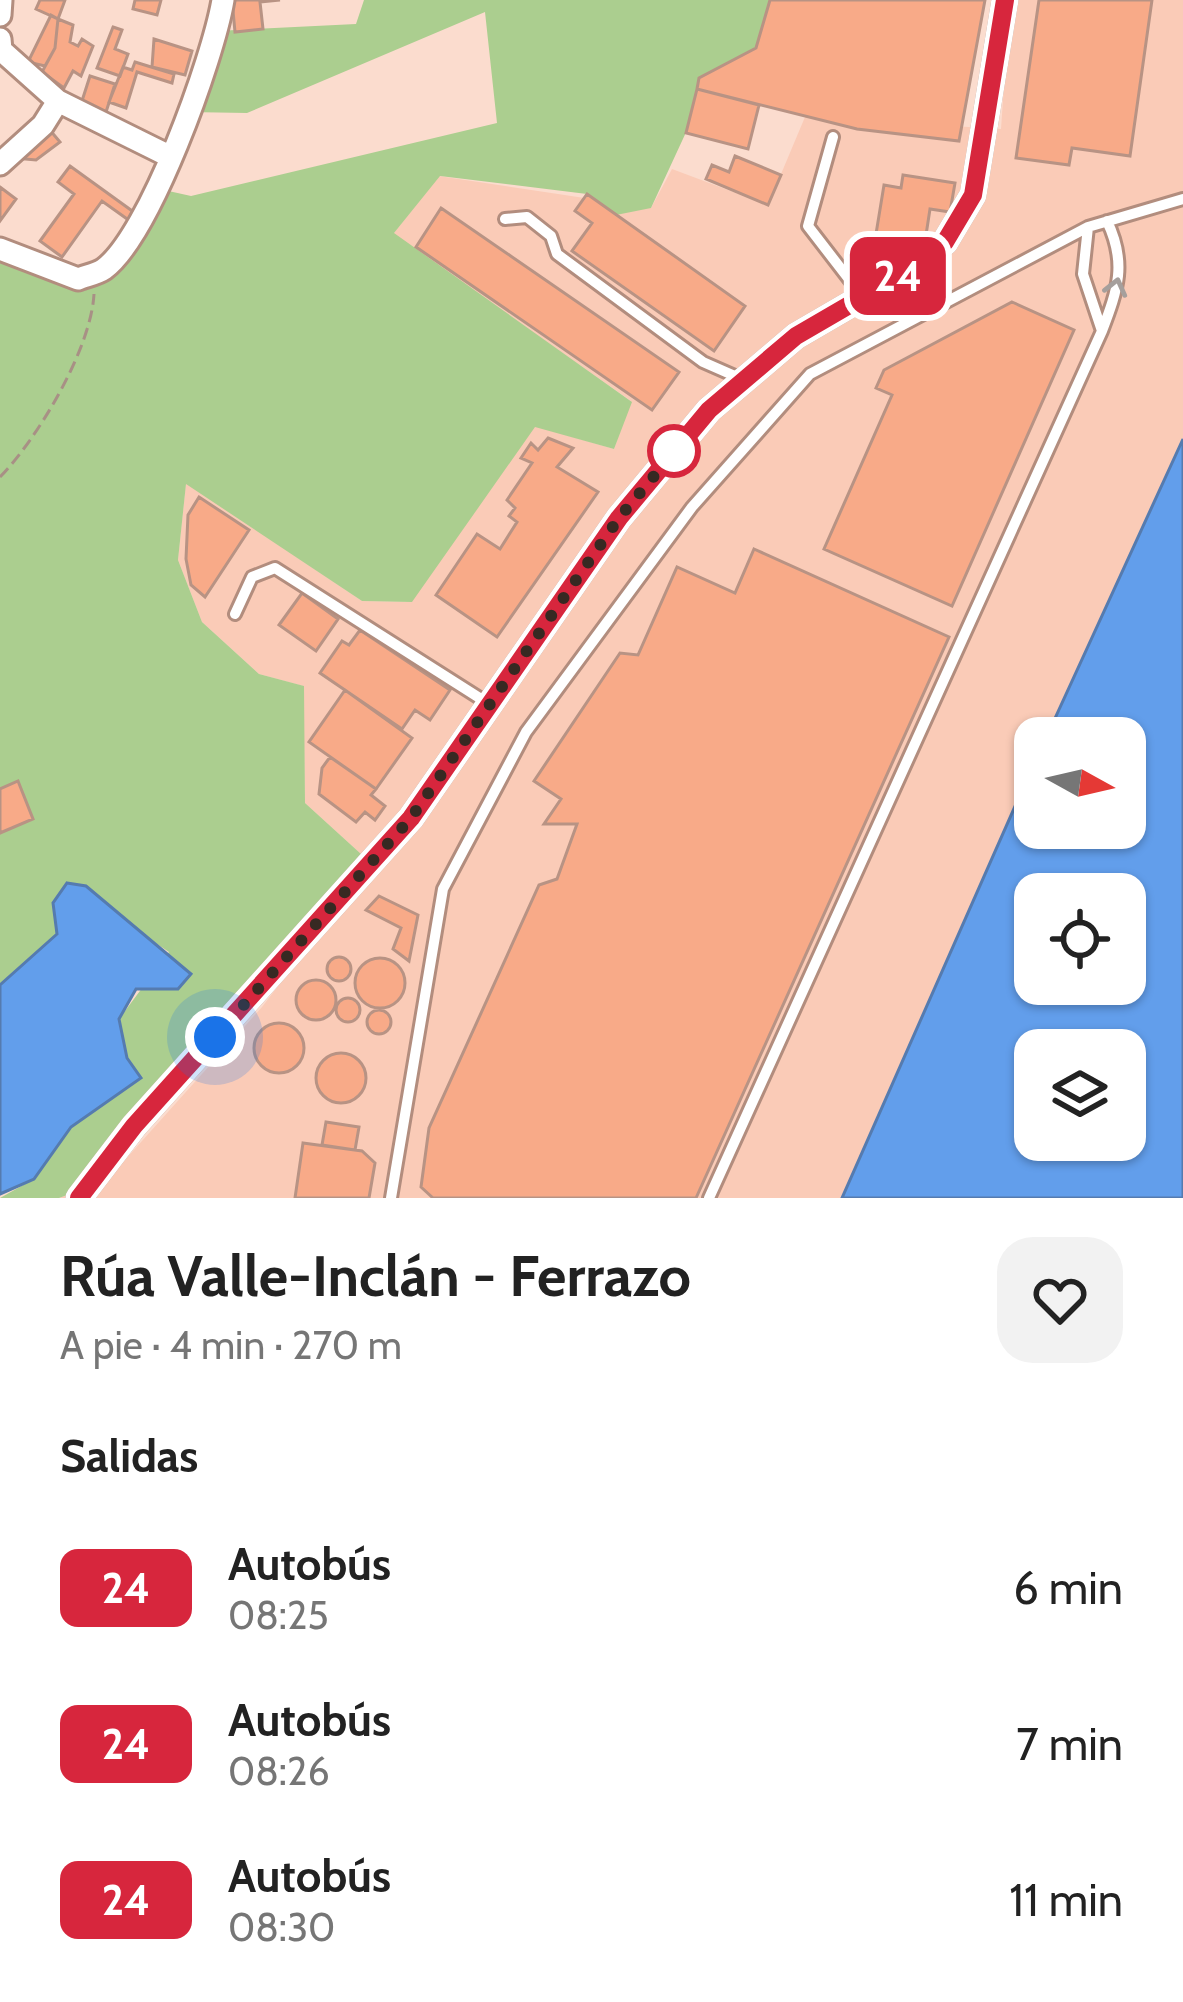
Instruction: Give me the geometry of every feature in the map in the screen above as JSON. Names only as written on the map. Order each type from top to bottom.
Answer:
[{"type":"street","points":[[0,15],[1,0]]},
{"type":"street","points":[[0,249],[78,279],[103,270],[128,240],[171,157],[223,0]]},
{"type":"street","points":[[79,1198],[134,1126],[398,833],[619,518],[709,410],[796,336],[918,265],[945,242],[973,195],[1005,0]]},
{"type":"street","points":[[0,39],[1,50],[58,101],[171,157]]},
{"type":"street","points":[[0,164],[43,125],[58,101]]},
{"type":"lane","points":[[833,137],[808,226],[862,296]]},
{"type":"lane","points":[[391,1198],[443,890],[526,733],[692,507],[810,374],[1088,226],[1183,199]]},
{"type":"lane","points":[[505,219],[527,217],[551,236],[557,254],[703,362],[744,380]]},
{"type":"lane","points":[[710,1198],[1102,331],[1121,279],[1120,247],[1107,221]]},
{"type":"lane","points":[[1088,226],[1083,274],[1102,331]]},
{"type":"lane","points":[[235,614],[253,577],[275,568],[491,706]]},
{"type":"path","points":[[0,477],[79,355],[93,315],[91,274]]},
{"type":"shaded area","points":[[1010,0],[1183,0],[1183,444],[1060,717],[1014,717],[1014,821],[845,1198],[59,1198],[107,1180],[262,1007],[372,864],[305,803],[303,686],[259,674],[202,622],[178,560],[186,483],[362,601],[411,602],[535,426],[614,449],[631,401],[393,234],[439,176],[651,208],[672,169],[768,205],[805,117],[1001,129]]},
{"type":"green space","points":[[364,0],[776,0],[752,57],[713,74],[651,208],[616,215],[587,194],[440,176],[394,233],[632,402],[614,449],[535,427],[412,602],[362,601],[186,484],[178,560],[202,622],[259,674],[304,686],[305,803],[372,864],[157,1100],[107,1180],[59,1198],[0,1198],[34,1179],[71,1127],[140,1078],[127,1058],[119,1019],[169,952],[67,884],[57,934],[0,985],[0,248],[45,267],[103,270],[155,188],[191,196],[497,123],[485,12],[247,113],[188,112],[216,31],[356,24]]},
{"type":"water","points":[[1183,439],[1183,1198],[842,1198],[1014,809],[1014,849],[1146,849],[1146,717],[1056,717]]},
{"type":"water","points":[[67,883],[86,886],[191,974],[178,989],[136,989],[119,1019],[127,1058],[141,1078],[71,1127],[34,1179],[0,1194],[0,985],[57,934],[53,903]]},
{"type":"building","points":[[40,0],[65,0],[58,19],[36,9]]},
{"type":"building","points":[[135,0],[161,0],[157,15],[133,9]]},
{"type":"building","points":[[232,0],[280,0],[260,2],[263,29],[235,32]]},
{"type":"building","points":[[770,0],[985,0],[959,141],[857,129],[697,89],[699,78],[756,48]]},
{"type":"building","points":[[1039,0],[1152,0],[1130,156],[1072,148],[1069,165],[1016,158]]},
{"type":"building","points":[[51,15],[58,19],[55,48],[45,66],[28,62]]},
{"type":"building","points":[[58,19],[73,25],[70,42],[78,46],[82,39],[93,46],[81,76],[73,71],[64,88],[42,72],[55,48]]},
{"type":"building","points":[[113,27],[122,30],[115,49],[128,54],[120,76],[97,68]]},
{"type":"building","points":[[154,39],[192,51],[185,75],[152,67]]},
{"type":"building","points":[[135,62],[174,74],[172,83],[137,72],[126,108],[109,102],[123,67],[132,70]]},
{"type":"building","points":[[90,76],[115,84],[106,112],[81,104]]},
{"type":"building","points":[[697,89],[759,105],[748,149],[686,133]]},
{"type":"building","points":[[49,129],[60,142],[36,160],[15,158]]},
{"type":"building","points":[[735,156],[781,175],[768,205],[706,179],[712,165],[729,172]]},
{"type":"building","points":[[70,166],[135,213],[130,221],[102,201],[62,257],[40,241],[74,194],[58,182]]},
{"type":"building","points":[[903,175],[955,183],[950,212],[930,209],[924,248],[875,240],[884,185],[901,188]]},
{"type":"building","points":[[0,187],[16,199],[0,221]]},
{"type":"building","points":[[587,194],[745,306],[714,351],[572,251],[592,223],[575,211]]},
{"type":"building","points":[[441,208],[679,372],[652,410],[416,247]]},
{"type":"building","points":[[1012,302],[1074,330],[952,606],[824,549],[892,395],[876,388],[884,370]]},
{"type":"building","points":[[548,438],[573,448],[557,467],[598,492],[497,637],[436,595],[477,534],[500,549],[517,522],[509,516],[515,508],[507,500],[532,463],[521,458],[531,443],[538,450]]},
{"type":"building","points":[[199,497],[249,530],[205,597],[191,585],[186,559],[188,515]]},
{"type":"building","points":[[754,549],[949,637],[696,1198],[433,1198],[421,1187],[429,1128],[539,885],[557,879],[577,824],[544,824],[561,799],[534,781],[620,653],[638,655],[677,567],[735,593]]},
{"type":"building","points":[[302,593],[338,619],[316,651],[279,625]]},
{"type":"building","points":[[360,630],[450,690],[430,720],[415,710],[402,729],[320,673],[342,641],[349,645]]},
{"type":"building","points":[[345,690],[412,738],[376,789],[309,742]]},
{"type":"building","points":[[330,757],[376,789],[371,795],[385,806],[375,820],[365,812],[356,822],[319,794],[322,768]]},
{"type":"building","points":[[18,781],[33,819],[0,833],[0,789]]},
{"type":"building","points":[[379,896],[418,915],[409,961],[393,949],[401,928],[366,910]]},
{"type":"building","points":[[339,957],[351,969],[339,981],[327,969]]},
{"type":"building","points":[[380,958],[397,966],[405,983],[397,1000],[380,1008],[363,1000],[355,983],[363,966]]},
{"type":"building","points":[[316,980],[330,986],[336,1000],[330,1014],[316,1020],[302,1014],[296,1000],[302,986]]},
{"type":"building","points":[[348,998],[360,1010],[348,1022],[336,1010]]},
{"type":"building","points":[[379,1010],[391,1022],[379,1034],[367,1022]]},
{"type":"building","points":[[279,1023],[296,1031],[304,1048],[296,1065],[279,1073],[262,1065],[254,1048],[262,1031]]},
{"type":"building","points":[[341,1053],[358,1061],[366,1078],[358,1095],[341,1103],[324,1095],[316,1078],[324,1061]]},
{"type":"building","points":[[326,1122],[359,1127],[355,1150],[322,1145]]},
{"type":"building","points":[[303,1143],[362,1151],[375,1163],[369,1198],[295,1198]]},
{"type":"bus line","name":"24","points":[[79,1198],[134,1126],[411,818],[619,518],[709,410],[796,336],[918,265],[945,242],[973,195],[1005,0]]},
{"type":"route","points":[[215,1037],[411,818],[619,518],[679,446],[674,451]]}]
